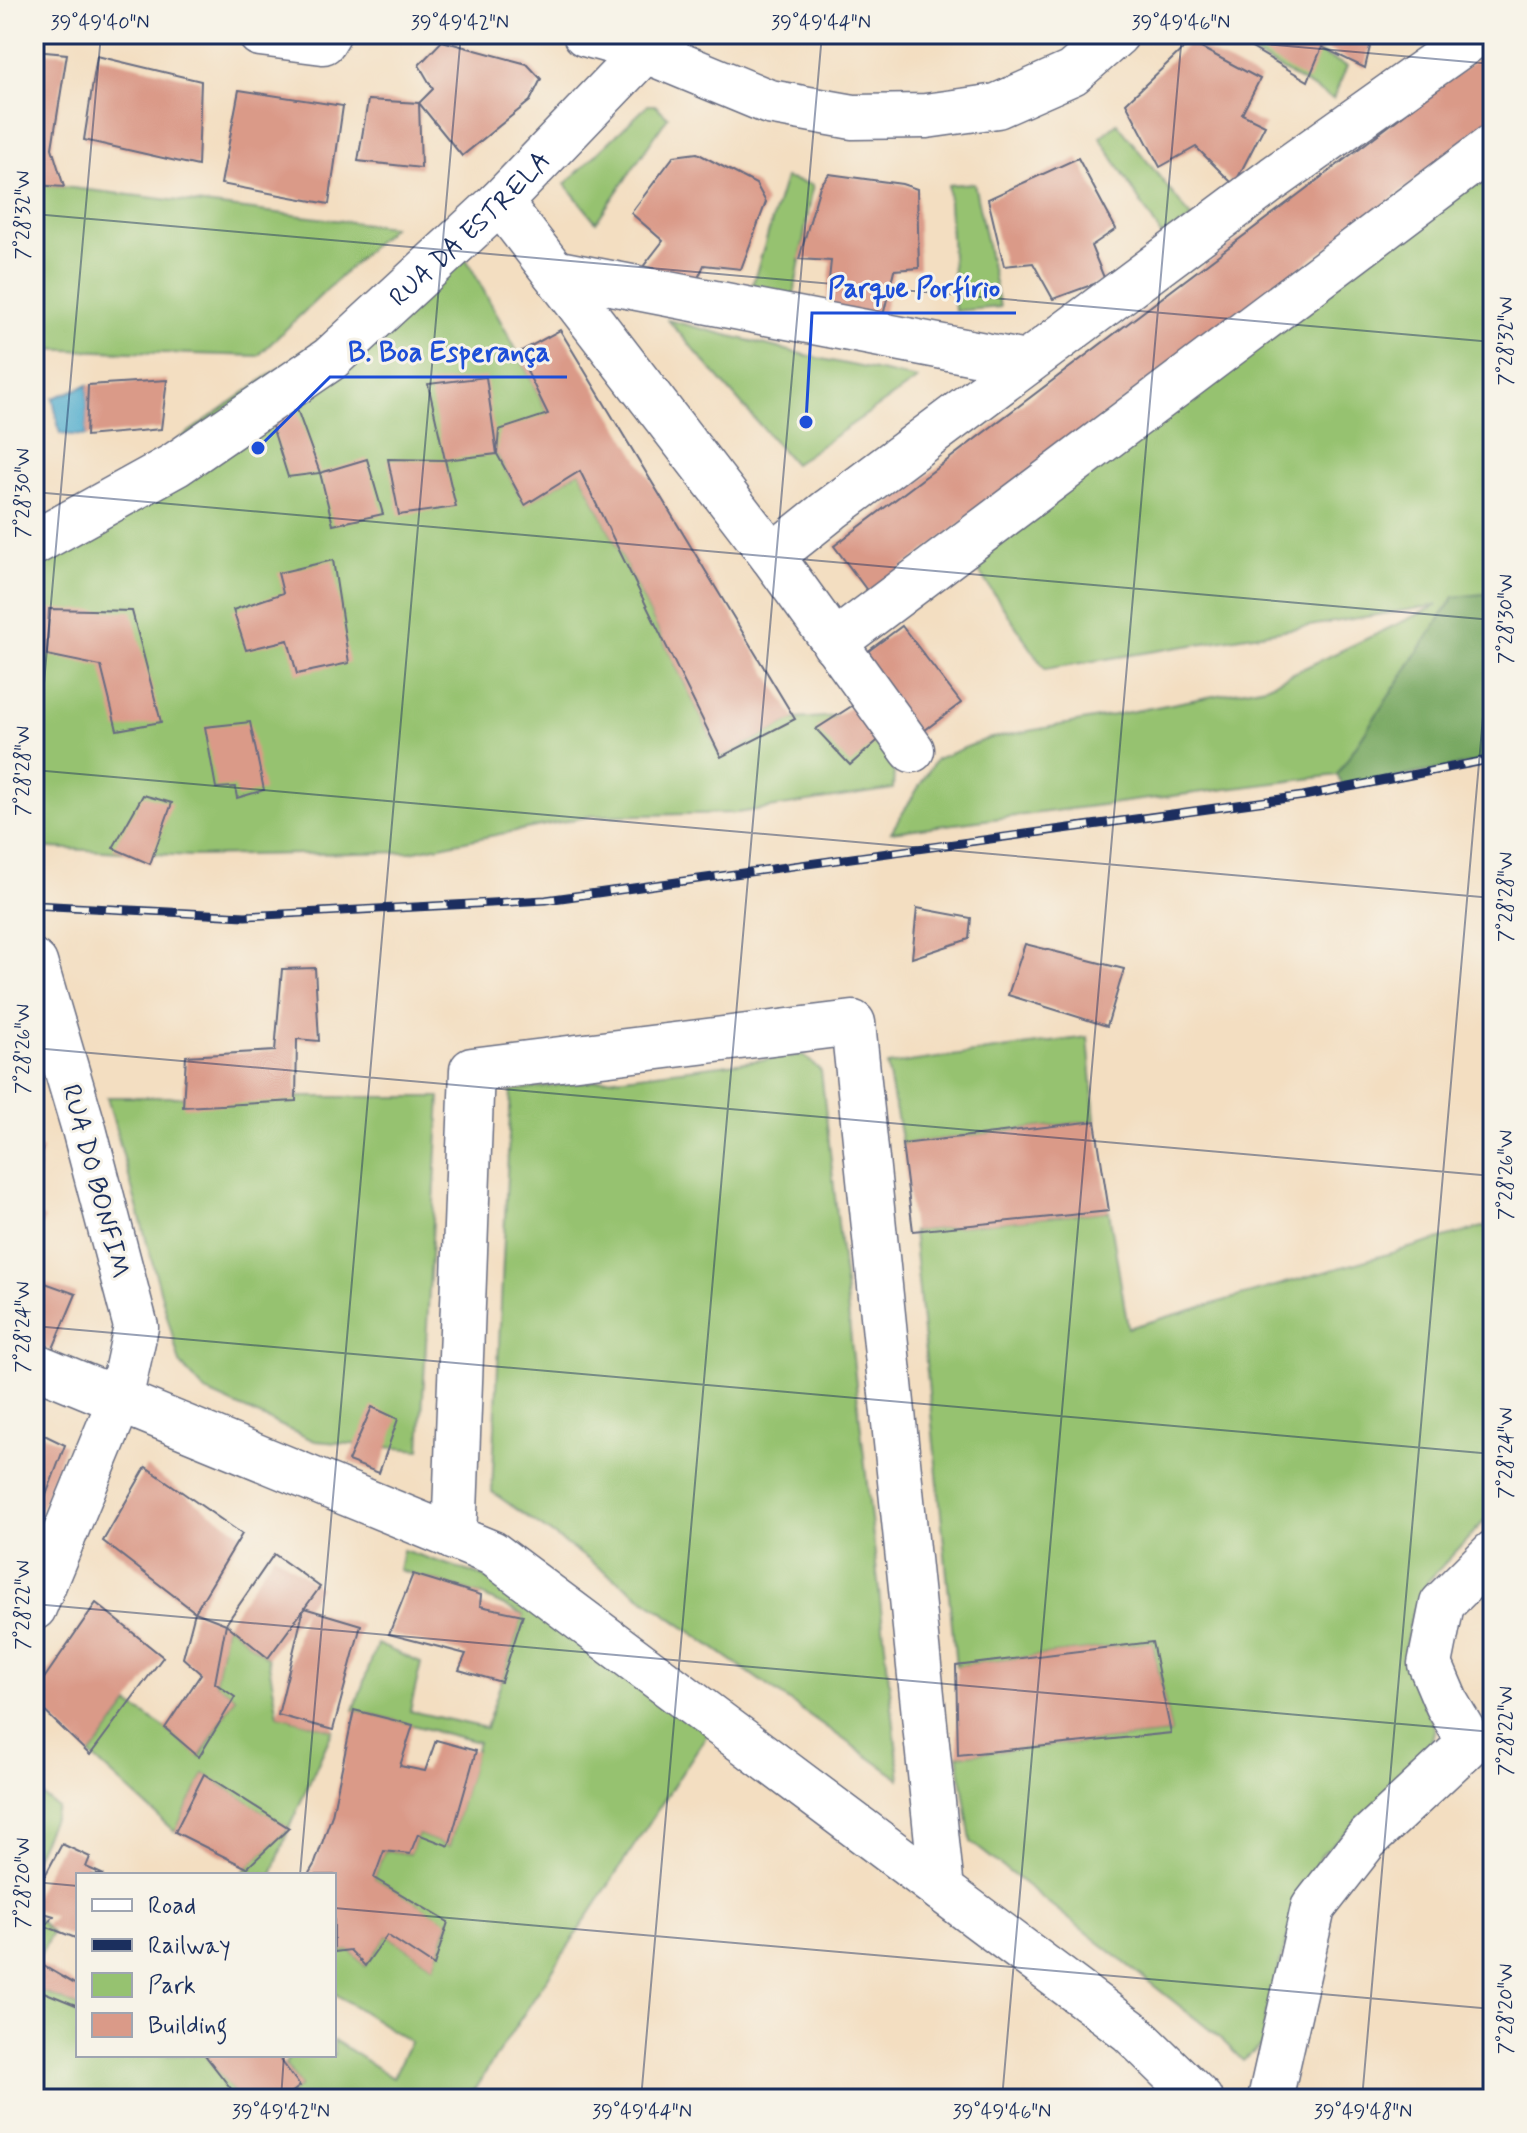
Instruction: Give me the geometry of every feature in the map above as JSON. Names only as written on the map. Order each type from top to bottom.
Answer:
[{"type":"street","points":[[260,34],[323,42],[328,34]]},
{"type":"street","points":[[585,34],[654,42],[769,102],[853,117],[926,116],[997,106],[1072,73],[1117,34]]},
{"type":"street","points":[[772,556],[1460,41]]},
{"type":"street","name":"RUA DA ESTRELA","points":[[34,543],[175,465],[330,359],[500,202],[654,42]]},
{"type":"street","points":[[834,643],[1493,146]]},
{"type":"street","points":[[500,202],[772,556],[912,750]]},
{"type":"street","points":[[554,272],[1026,363]]},
{"type":"street","name":"RUA DO BONFIM","points":[[34,1608],[120,1400],[136,1327],[84,1129],[35,963]]},
{"type":"street","points":[[454,1538],[472,1070],[853,1023],[942,1890]]},
{"type":"street","points":[[34,1365],[492,1553],[1130,2031],[1200,2099]]},
{"type":"street","points":[[1270,2099],[1313,1908],[1366,1840],[1481,1751],[1447,1704],[1430,1664],[1442,1604],[1493,1553]]},
{"type":"green space","points":[[1218,34],[1277,34],[1347,66],[1333,99]]},
{"type":"green space","points":[[648,105],[655,105],[668,117],[596,222],[565,184]]},
{"type":"green space","points":[[1117,123],[1192,218],[1163,238],[1100,137]]},
{"type":"green space","points":[[1493,164],[1493,595],[1451,602],[1337,775],[891,832],[936,759],[987,739],[1266,686],[1438,605],[1045,669],[971,560]]},
{"type":"green space","points":[[785,178],[813,185],[793,300],[749,296]]},
{"type":"green space","points":[[974,183],[1000,307],[955,311],[948,185]]},
{"type":"green space","points":[[34,185],[392,227],[258,356],[34,349]]},
{"type":"green space","points":[[457,242],[548,414],[497,454],[525,504],[580,471],[721,757],[795,719],[897,712],[893,789],[737,813],[591,816],[410,852],[191,856],[34,847],[34,542]]},
{"type":"green space","points":[[668,320],[817,358],[918,379],[794,464]]},
{"type":"green space","points":[[1493,593],[1493,759],[1344,788],[1337,775],[1454,597]]},
{"type":"green space","points":[[1088,1037],[1095,1121],[902,1144],[887,1065]]},
{"type":"green space","points":[[803,1055],[821,1071],[900,1779],[492,1492],[511,1091]]},
{"type":"green space","points":[[107,1097],[440,1097],[420,1450],[315,1441],[206,1392],[180,1363]]},
{"type":"green space","points":[[1109,1211],[1128,1328],[1493,1224],[1493,1512],[1428,1581],[1412,1614],[1405,1648],[1411,1677],[1435,1728],[1429,1750],[1371,1810],[1323,1853],[1301,1889],[1265,2018],[1263,2044],[1243,2061],[1219,2037],[971,1842],[958,1755],[1171,1733],[1152,1642],[956,1666],[913,1231]]},
{"type":"green space","points":[[403,1550],[488,1578],[708,1733],[468,2099],[284,2099],[300,2086],[285,2064],[289,2057],[336,2057],[336,2041],[393,2078],[410,2042],[336,1994],[336,1952],[350,1950],[365,1966],[387,1935],[434,1966],[448,1923],[374,1878],[384,1851],[410,1854],[418,1834],[449,1846],[478,1742],[354,1710],[377,1644],[421,1663],[410,1711],[486,1728],[523,1615],[481,1595],[399,1570]]},
{"type":"green space","points":[[226,1624],[268,1658],[278,1715],[333,1730],[289,1828],[273,1873],[242,1873],[288,1828],[204,1774],[175,1832],[90,1755],[129,1704],[200,1757],[235,1697],[215,1683]]},
{"type":"green space","points":[[34,1789],[58,1808],[34,1859]]},
{"type":"green space","points":[[34,1915],[52,1933],[34,1967]]},
{"type":"green space","points":[[34,1988],[76,2005],[76,2057],[207,2057],[239,2099],[34,2099]]},
{"type":"water","points":[[88,385],[86,436],[60,434],[53,398]]},
{"type":"building","points":[[1242,34],[1373,34],[1365,68],[1322,47],[1308,81],[1240,41]]},
{"type":"building","points":[[442,41],[527,64],[541,79],[530,101],[462,156],[419,103],[433,89],[419,65]]},
{"type":"building","points":[[1190,42],[1260,79],[1242,114],[1265,125],[1234,185],[1196,147],[1160,167],[1126,103]]},
{"type":"building","points":[[1493,47],[1493,122],[869,593],[834,546]]},
{"type":"building","points":[[34,51],[67,54],[52,148],[64,187],[34,185]]},
{"type":"building","points":[[97,56],[201,81],[198,166],[84,140]]},
{"type":"building","points":[[239,90],[343,106],[329,204],[221,184]]},
{"type":"building","points":[[368,100],[419,103],[421,168],[358,161]]},
{"type":"building","points":[[697,153],[756,184],[766,202],[741,269],[704,265],[689,298],[639,272],[663,241],[631,213],[674,156]]},
{"type":"building","points":[[1078,158],[1116,229],[1091,246],[1105,280],[1053,299],[1033,263],[1004,266],[988,199]]},
{"type":"building","points":[[829,174],[902,184],[917,189],[919,268],[894,270],[882,320],[826,308],[831,261],[799,259],[820,186]]},
{"type":"building","points":[[560,330],[795,719],[721,757],[580,471],[525,505],[497,454],[499,430],[548,414],[518,353]]},
{"type":"building","points":[[486,377],[497,454],[445,460],[428,384]]},
{"type":"building","points":[[167,380],[161,429],[86,436],[88,385]]},
{"type":"building","points":[[289,387],[320,473],[288,477],[265,404]]},
{"type":"building","points":[[367,459],[383,514],[333,525],[320,473]]},
{"type":"building","points":[[388,459],[445,460],[456,507],[399,515]]},
{"type":"building","points":[[333,560],[349,663],[297,674],[288,640],[246,650],[233,610],[283,593],[278,573]]},
{"type":"building","points":[[49,609],[132,611],[161,722],[117,730],[101,666],[47,655]]},
{"type":"building","points":[[902,626],[961,703],[917,736],[859,658]]},
{"type":"building","points":[[855,704],[884,735],[850,765],[816,729]]},
{"type":"building","points":[[250,722],[264,790],[237,798],[235,787],[216,788],[205,727]]},
{"type":"building","points":[[143,795],[172,803],[150,864],[113,848]]},
{"type":"building","points":[[917,908],[971,918],[969,939],[912,958]]},
{"type":"building","points":[[1025,944],[1124,969],[1107,1026],[1008,995]]},
{"type":"building","points":[[315,968],[319,1041],[297,1039],[296,1101],[183,1107],[186,1056],[275,1051],[282,969]]},
{"type":"building","points":[[1095,1121],[1109,1211],[913,1231],[902,1144]]},
{"type":"building","points":[[34,1145],[42,1149],[36,1198],[34,1197]]},
{"type":"building","points":[[34,1213],[45,1218],[34,1242]]},
{"type":"building","points":[[34,1279],[76,1294],[52,1351],[34,1344]]},
{"type":"building","points":[[372,1407],[398,1419],[379,1473],[348,1461]]},
{"type":"building","points":[[34,1430],[65,1445],[34,1527]]},
{"type":"building","points":[[146,1467],[242,1534],[195,1612],[103,1541]]},
{"type":"building","points":[[274,1554],[320,1587],[268,1658],[226,1624]]},
{"type":"building","points":[[413,1574],[481,1595],[480,1606],[523,1615],[501,1682],[459,1670],[466,1654],[389,1634]]},
{"type":"building","points":[[96,1603],[163,1657],[90,1755],[34,1701],[34,1693]]},
{"type":"building","points":[[304,1608],[361,1625],[333,1730],[278,1715]]},
{"type":"building","points":[[195,1612],[226,1624],[215,1683],[235,1697],[199,1757],[165,1728],[201,1674],[183,1658]]},
{"type":"building","points":[[1152,1642],[1171,1733],[958,1755],[956,1666]]},
{"type":"building","points":[[354,1710],[413,1725],[400,1766],[425,1771],[436,1740],[476,1751],[449,1846],[418,1834],[410,1854],[384,1851],[374,1878],[448,1922],[434,1966],[387,1935],[365,1966],[350,1950],[336,1952],[336,1873],[309,1873],[332,1815]]},
{"type":"building","points":[[204,1774],[289,1828],[247,1868],[175,1832]]},
{"type":"building","points":[[62,1844],[90,1857],[86,1867],[100,1873],[76,1873],[76,1938],[45,1926],[54,1916],[34,1910],[34,1896]]},
{"type":"building","points":[[37,1962],[76,1985],[76,2005],[34,1988],[34,1967]]},
{"type":"building","points":[[207,2057],[278,2057],[300,2086],[284,2099],[239,2099]]},
{"type":"railway","points":[[34,905],[245,916],[546,900],[1303,796],[1493,759]]},
{"type":"place","name":"Parque Porfírio","points":[[806,422]]},
{"type":"place","name":"B. Boa Esperança","points":[[258,448]]}]
